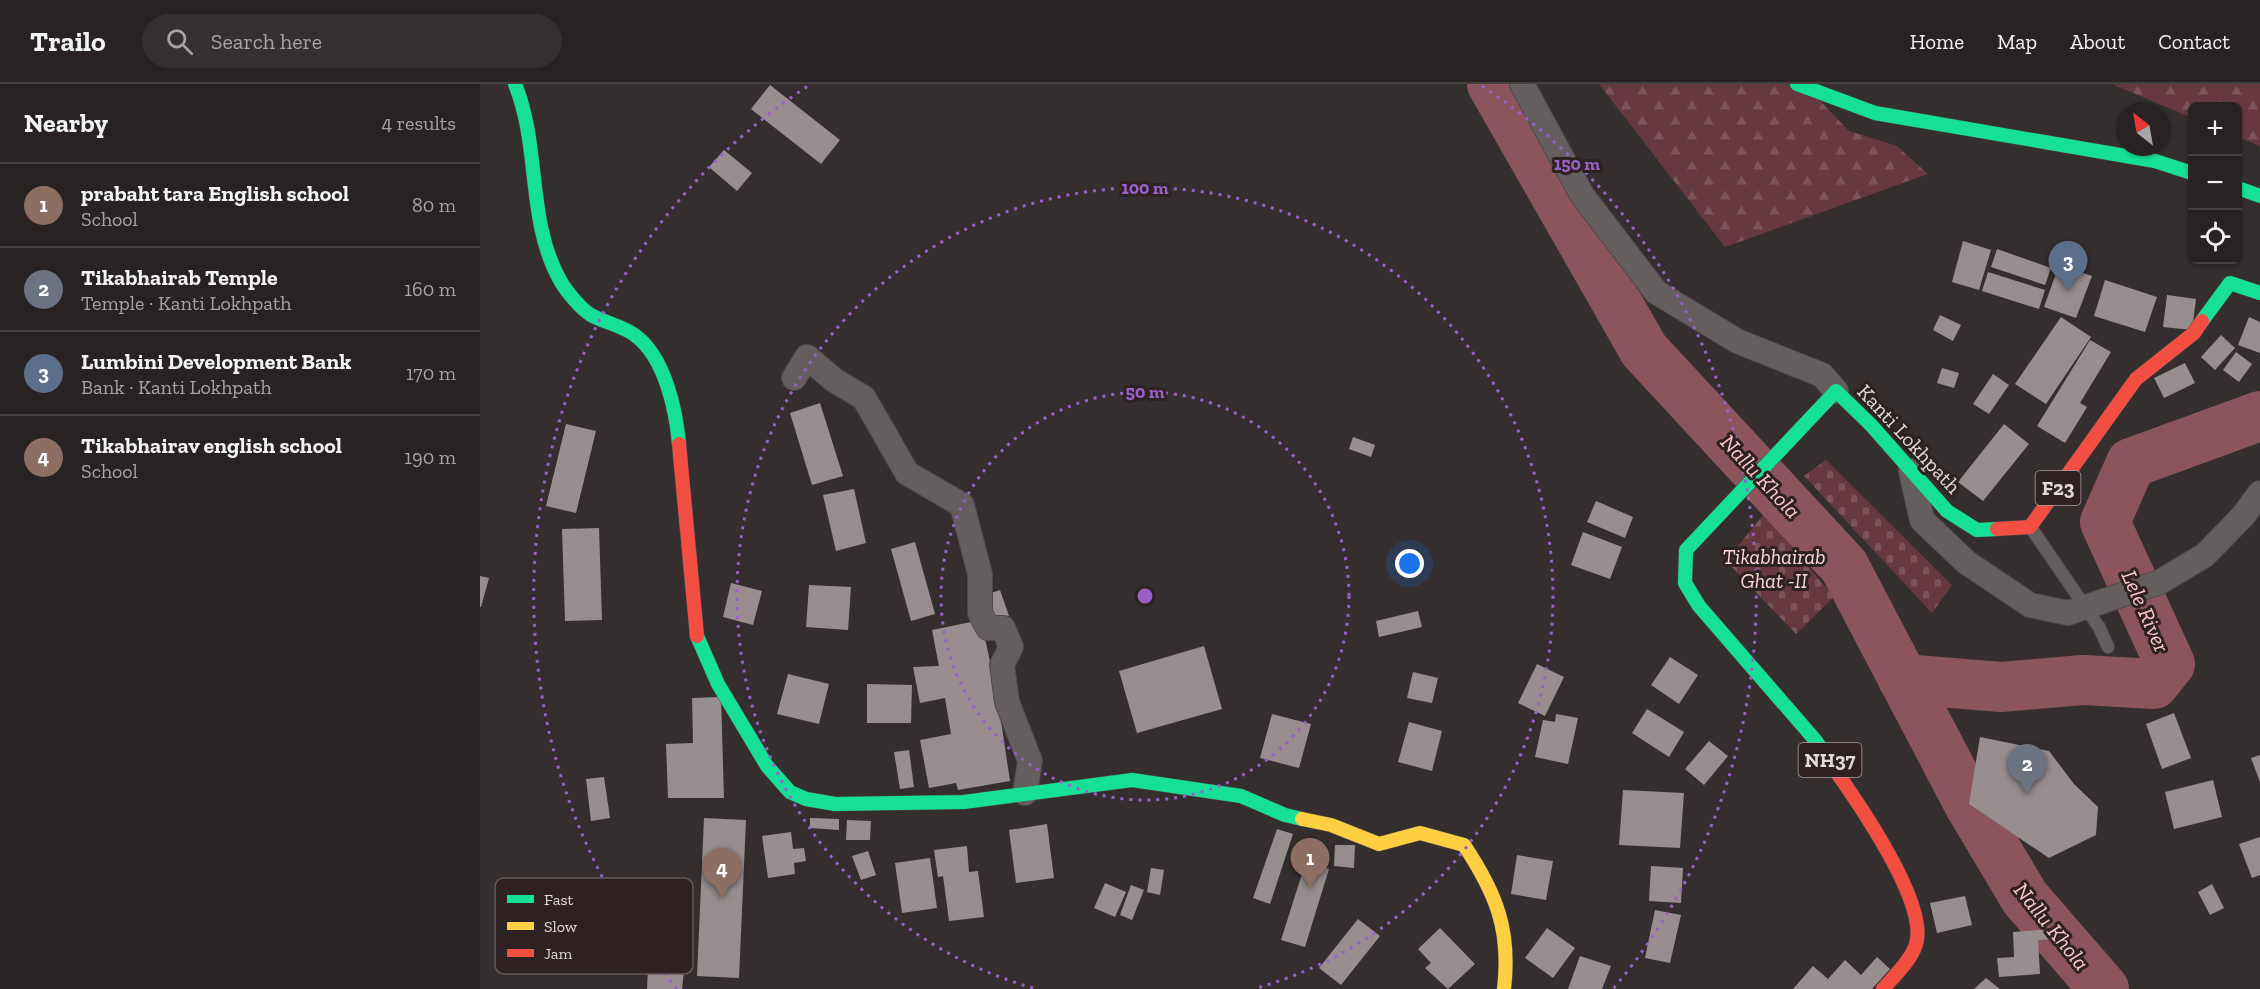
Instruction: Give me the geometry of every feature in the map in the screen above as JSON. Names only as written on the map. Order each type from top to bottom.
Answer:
[{"type":"main road","points":[[515,84],[526,111],[545,251],[562,284],[589,314],[635,335],[648,348],[665,381],[678,430],[696,633],[718,684],[767,766],[790,792],[806,799],[835,804],[964,802],[1132,780],[1241,796],[1285,815],[1331,825],[1379,844],[1420,833],[1464,845],[1491,888],[1501,921],[1508,961],[1504,989]]},
{"type":"main road","points":[[1797,84],[1875,113],[2155,161],[2188,171]]},
{"type":"main road","points":[[2242,189],[2260,196]]},
{"type":"main road","name":"F23","points":[[2030,527],[2136,379],[2194,333],[2230,283],[2260,293]]},
{"type":"main road","name":"Kanti Lokhpath","points":[[1836,391],[1910,468],[1947,511],[1977,530],[2030,527]]},
{"type":"main road","name":"NH37","points":[[1836,391],[1686,550],[1685,583],[1699,606],[1816,741],[1876,830],[1906,892],[1915,918],[1917,940],[1904,964],[1883,989]]},
{"type":"street","points":[[1522,84],[1582,195],[1656,292],[1737,341],[1822,375],[1836,391]]},
{"type":"street","points":[[794,378],[807,357],[834,380],[864,398],[907,473],[962,505],[980,574],[980,613],[988,628],[1003,628],[1011,647],[1002,665],[1007,702],[1030,761],[1026,793]]},
{"type":"street","points":[[1910,468],[1922,519],[1966,562],[2030,605],[2068,613],[2119,598],[2160,582],[2205,555],[2243,516],[2260,494]]},
{"type":"lane","points":[[2030,527],[2099,627],[2108,647]]},
{"type":"green space","points":[[1599,84],[1804,84],[1849,131],[1897,146],[1928,174],[1725,247]]},
{"type":"green space","points":[[2112,84],[2260,84],[2260,146],[2242,139],[2242,102],[2188,102],[2188,116],[2170,109],[2170,102],[2154,102]]},
{"type":"green space","points":[[1826,460],[1952,585],[1932,613],[1804,476]]},
{"type":"green space","name":"Tikabhairab Ghat -II","points":[[1764,514],[1834,597],[1796,634],[1726,561]]},
{"type":"building","points":[[770,85],[840,140],[821,164],[751,109]]},
{"type":"building","points":[[724,150],[752,173],[737,191],[709,167]]},
{"type":"building","points":[[1963,241],[1991,250],[1979,290],[1952,282]]},
{"type":"building","points":[[1997,249],[2051,268],[2045,285],[1991,267]]},
{"type":"building","points":[[2059,265],[2092,276],[2076,318],[2044,307]]},
{"type":"building","points":[[1988,272],[2045,290],[2039,309],[1982,291]]},
{"type":"building","points":[[2105,280],[2157,297],[2145,332],[2094,316]]},
{"type":"building","points":[[2167,295],[2196,299],[2192,330],[2163,327]]},
{"type":"building","points":[[1940,315],[1961,325],[1953,341],[1933,330]]},
{"type":"building","points":[[2061,317],[2091,337],[2046,404],[2015,384]]},
{"type":"building","points":[[2249,317],[2260,322],[2260,353],[2238,345]]},
{"type":"building","points":[[2221,335],[2235,348],[2215,370],[2201,357]]},
{"type":"building","points":[[2090,340],[2111,352],[2080,403],[2087,407],[2065,443],[2037,426]]},
{"type":"building","points":[[2236,352],[2252,364],[2239,382],[2223,370]]},
{"type":"building","points":[[2185,363],[2195,383],[2164,398],[2154,378]]},
{"type":"building","points":[[1942,368],[1959,373],[1954,388],[1937,383]]},
{"type":"building","points":[[1993,374],[2009,385],[1989,414],[1973,404]]},
{"type":"building","points":[[820,403],[843,476],[812,485],[790,413]]},
{"type":"building","points":[[566,424],[596,431],[576,513],[546,506]]},
{"type":"building","points":[[2004,424],[2029,444],[1983,501],[1958,482]]},
{"type":"building","points":[[1353,437],[1375,445],[1371,457],[1349,449]]},
{"type":"building","points":[[854,489],[866,543],[836,551],[823,495]]},
{"type":"building","points":[[1596,501],[1633,517],[1625,538],[1587,522]]},
{"type":"building","points":[[599,528],[602,620],[565,621],[562,529]]},
{"type":"building","points":[[1583,532],[1622,547],[1610,579],[1571,565]]},
{"type":"building","points":[[915,542],[935,614],[911,621],[891,549]]},
{"type":"building","points":[[480,576],[489,578],[481,607],[480,607]]},
{"type":"building","points":[[731,583],[762,591],[753,625],[723,617]]},
{"type":"building","points":[[809,585],[851,587],[848,630],[806,627]]},
{"type":"building","points":[[1000,590],[1009,616],[994,621],[985,595]]},
{"type":"building","points":[[1418,611],[1422,627],[1379,637],[1376,621]]},
{"type":"building","points":[[981,620],[997,694],[1010,781],[958,790],[956,783],[929,788],[920,740],[951,734],[945,698],[920,703],[913,667],[939,666],[932,630]]},
{"type":"building","points":[[1204,646],[1222,709],[1137,733],[1119,671]]},
{"type":"building","points":[[1670,657],[1698,675],[1679,704],[1651,685]]},
{"type":"building","points":[[1537,664],[1564,677],[1545,716],[1518,703]]},
{"type":"building","points":[[1413,672],[1438,678],[1432,703],[1407,698]]},
{"type":"building","points":[[788,674],[829,684],[819,724],[777,714]]},
{"type":"building","points":[[867,684],[912,685],[911,723],[867,723]]},
{"type":"building","points":[[721,697],[724,798],[668,798],[666,744],[693,743],[692,698]]},
{"type":"building","points":[[1647,709],[1684,732],[1669,757],[1632,733]]},
{"type":"building","points":[[2174,713],[2191,758],[2162,769],[2146,724]]},
{"type":"building","points":[[1272,714],[1311,724],[1299,768],[1260,758]]},
{"type":"building","points":[[1556,714],[1578,718],[1568,764],[1535,757],[1543,720],[1555,722]]},
{"type":"building","points":[[1409,722],[1442,731],[1432,771],[1398,762]]},
{"type":"building","points":[[1980,737],[2049,751],[2074,784],[2098,807],[2096,835],[2049,858],[1969,804]]},
{"type":"building","points":[[1709,741],[1728,756],[1704,785],[1685,769]]},
{"type":"building","points":[[909,750],[914,787],[900,789],[894,752]]},
{"type":"building","points":[[2260,755],[2260,782],[2251,758]]},
{"type":"building","points":[[604,777],[610,818],[591,821],[586,779]]},
{"type":"building","points":[[2213,780],[2222,817],[2174,829],[2165,792]]},
{"type":"building","points":[[1623,790],[1684,793],[1680,848],[1619,845]]},
{"type":"building","points":[[704,818],[746,820],[739,978],[697,976]]},
{"type":"building","points":[[810,818],[839,819],[839,830],[810,828]]},
{"type":"building","points":[[847,820],[871,821],[870,840],[846,840]]},
{"type":"building","points":[[1047,824],[1054,878],[1016,883],[1009,830]]},
{"type":"building","points":[[1277,829],[1293,834],[1270,904],[1253,898]]},
{"type":"building","points":[[791,832],[793,849],[804,848],[806,861],[794,863],[795,874],[768,878],[762,836]]},
{"type":"building","points":[[2260,837],[2260,875],[2252,878],[2239,844]]},
{"type":"building","points":[[1335,845],[1355,845],[1354,868],[1334,866]]},
{"type":"building","points":[[967,846],[969,872],[978,871],[984,917],[949,921],[943,876],[938,877],[934,850]]},
{"type":"building","points":[[868,851],[876,875],[861,880],[852,856]]},
{"type":"building","points":[[1517,855],[1553,861],[1546,900],[1511,894]]},
{"type":"building","points":[[930,858],[937,908],[902,913],[895,863]]},
{"type":"building","points":[[1306,861],[1329,869],[1305,947],[1281,940]]},
{"type":"building","points":[[1651,866],[1683,868],[1681,903],[1649,901]]},
{"type":"building","points":[[1151,868],[1164,870],[1160,895],[1147,892]]},
{"type":"building","points":[[1105,883],[1126,892],[1115,917],[1094,908]]},
{"type":"building","points":[[2212,884],[2224,908],[2210,915],[2198,892]]},
{"type":"building","points":[[1131,885],[1144,890],[1132,920],[1120,915]]},
{"type":"building","points":[[1965,896],[1972,925],[1937,933],[1930,903]]},
{"type":"building","points":[[1655,910],[1681,915],[1670,963],[1645,958]]},
{"type":"building","points":[[1358,919],[1380,936],[1341,985],[1319,968]]},
{"type":"building","points":[[1440,928],[1475,964],[1448,989],[1425,968],[1431,963],[1418,949]]},
{"type":"building","points":[[1547,928],[1575,948],[1553,978],[1525,958]]},
{"type":"building","points":[[2052,929],[2053,939],[2038,940],[2040,974],[1999,977],[1997,958],[2014,957],[2013,932]]},
{"type":"building","points":[[1580,956],[1611,966],[1602,989],[1568,989]]},
{"type":"building","points":[[1877,957],[1890,969],[1872,989],[1793,989],[1813,966],[1828,979],[1845,960],[1861,975]]},
{"type":"building","points":[[648,974],[684,974],[682,989],[647,989]]},
{"type":"building","points":[[1986,978],[2000,989],[1974,989]]},
{"type":"waterway","name":"Nallu Khola","points":[[1492,84],[1644,350],[1844,566],[1969,804],[2025,898],[2104,989]]},
{"type":"waterway","name":"Lele River","points":[[1903,679],[2001,687],[2083,680],[2154,684],[2170,664],[2105,522],[2131,463],[2260,416]]},
{"type":"traffic: fast","points":[[515,84],[523,108],[538,209],[550,259],[561,282],[583,309],[596,318],[636,336],[655,357],[672,401],[679,444]]},
{"type":"traffic: fast","points":[[1797,84],[1875,113],[2155,161],[2188,172]]},
{"type":"traffic: fast","points":[[2242,189],[2260,196]]},
{"type":"traffic: fast","points":[[2202,321],[2230,283],[2260,293]]},
{"type":"traffic: fast","points":[[1835,770],[1816,741],[1699,606],[1685,583],[1686,550],[1836,391],[1871,425],[1947,511],[1977,530],[1997,529]]},
{"type":"traffic: fast","points":[[697,636],[718,684],[767,766],[790,792],[806,799],[835,804],[964,802],[1132,780],[1241,796],[1285,815],[1302,819]]},
{"type":"traffic: slow","points":[[1302,819],[1331,825],[1379,844],[1420,833],[1464,845],[1485,879],[1499,913],[1505,948],[1504,989]]},
{"type":"traffic: jam","points":[[1997,529],[2030,527],[2136,379],[2194,333],[2202,321]]},
{"type":"traffic: jam","points":[[679,444],[697,636]]},
{"type":"traffic: jam","points":[[1835,770],[1888,852],[1911,900],[1916,922],[1915,947],[1903,966],[1883,989]]},
{"type":"place","name":"Lumbini Development Bank","points":[[2068,291]]},
{"type":"place","name":"Tikabhairab Temple","points":[[2027,794]]},
{"type":"place","name":"prabaht tara English school","points":[[1310,888]]},
{"type":"place","name":"Tikabhairav english school","points":[[722,898]]}]
